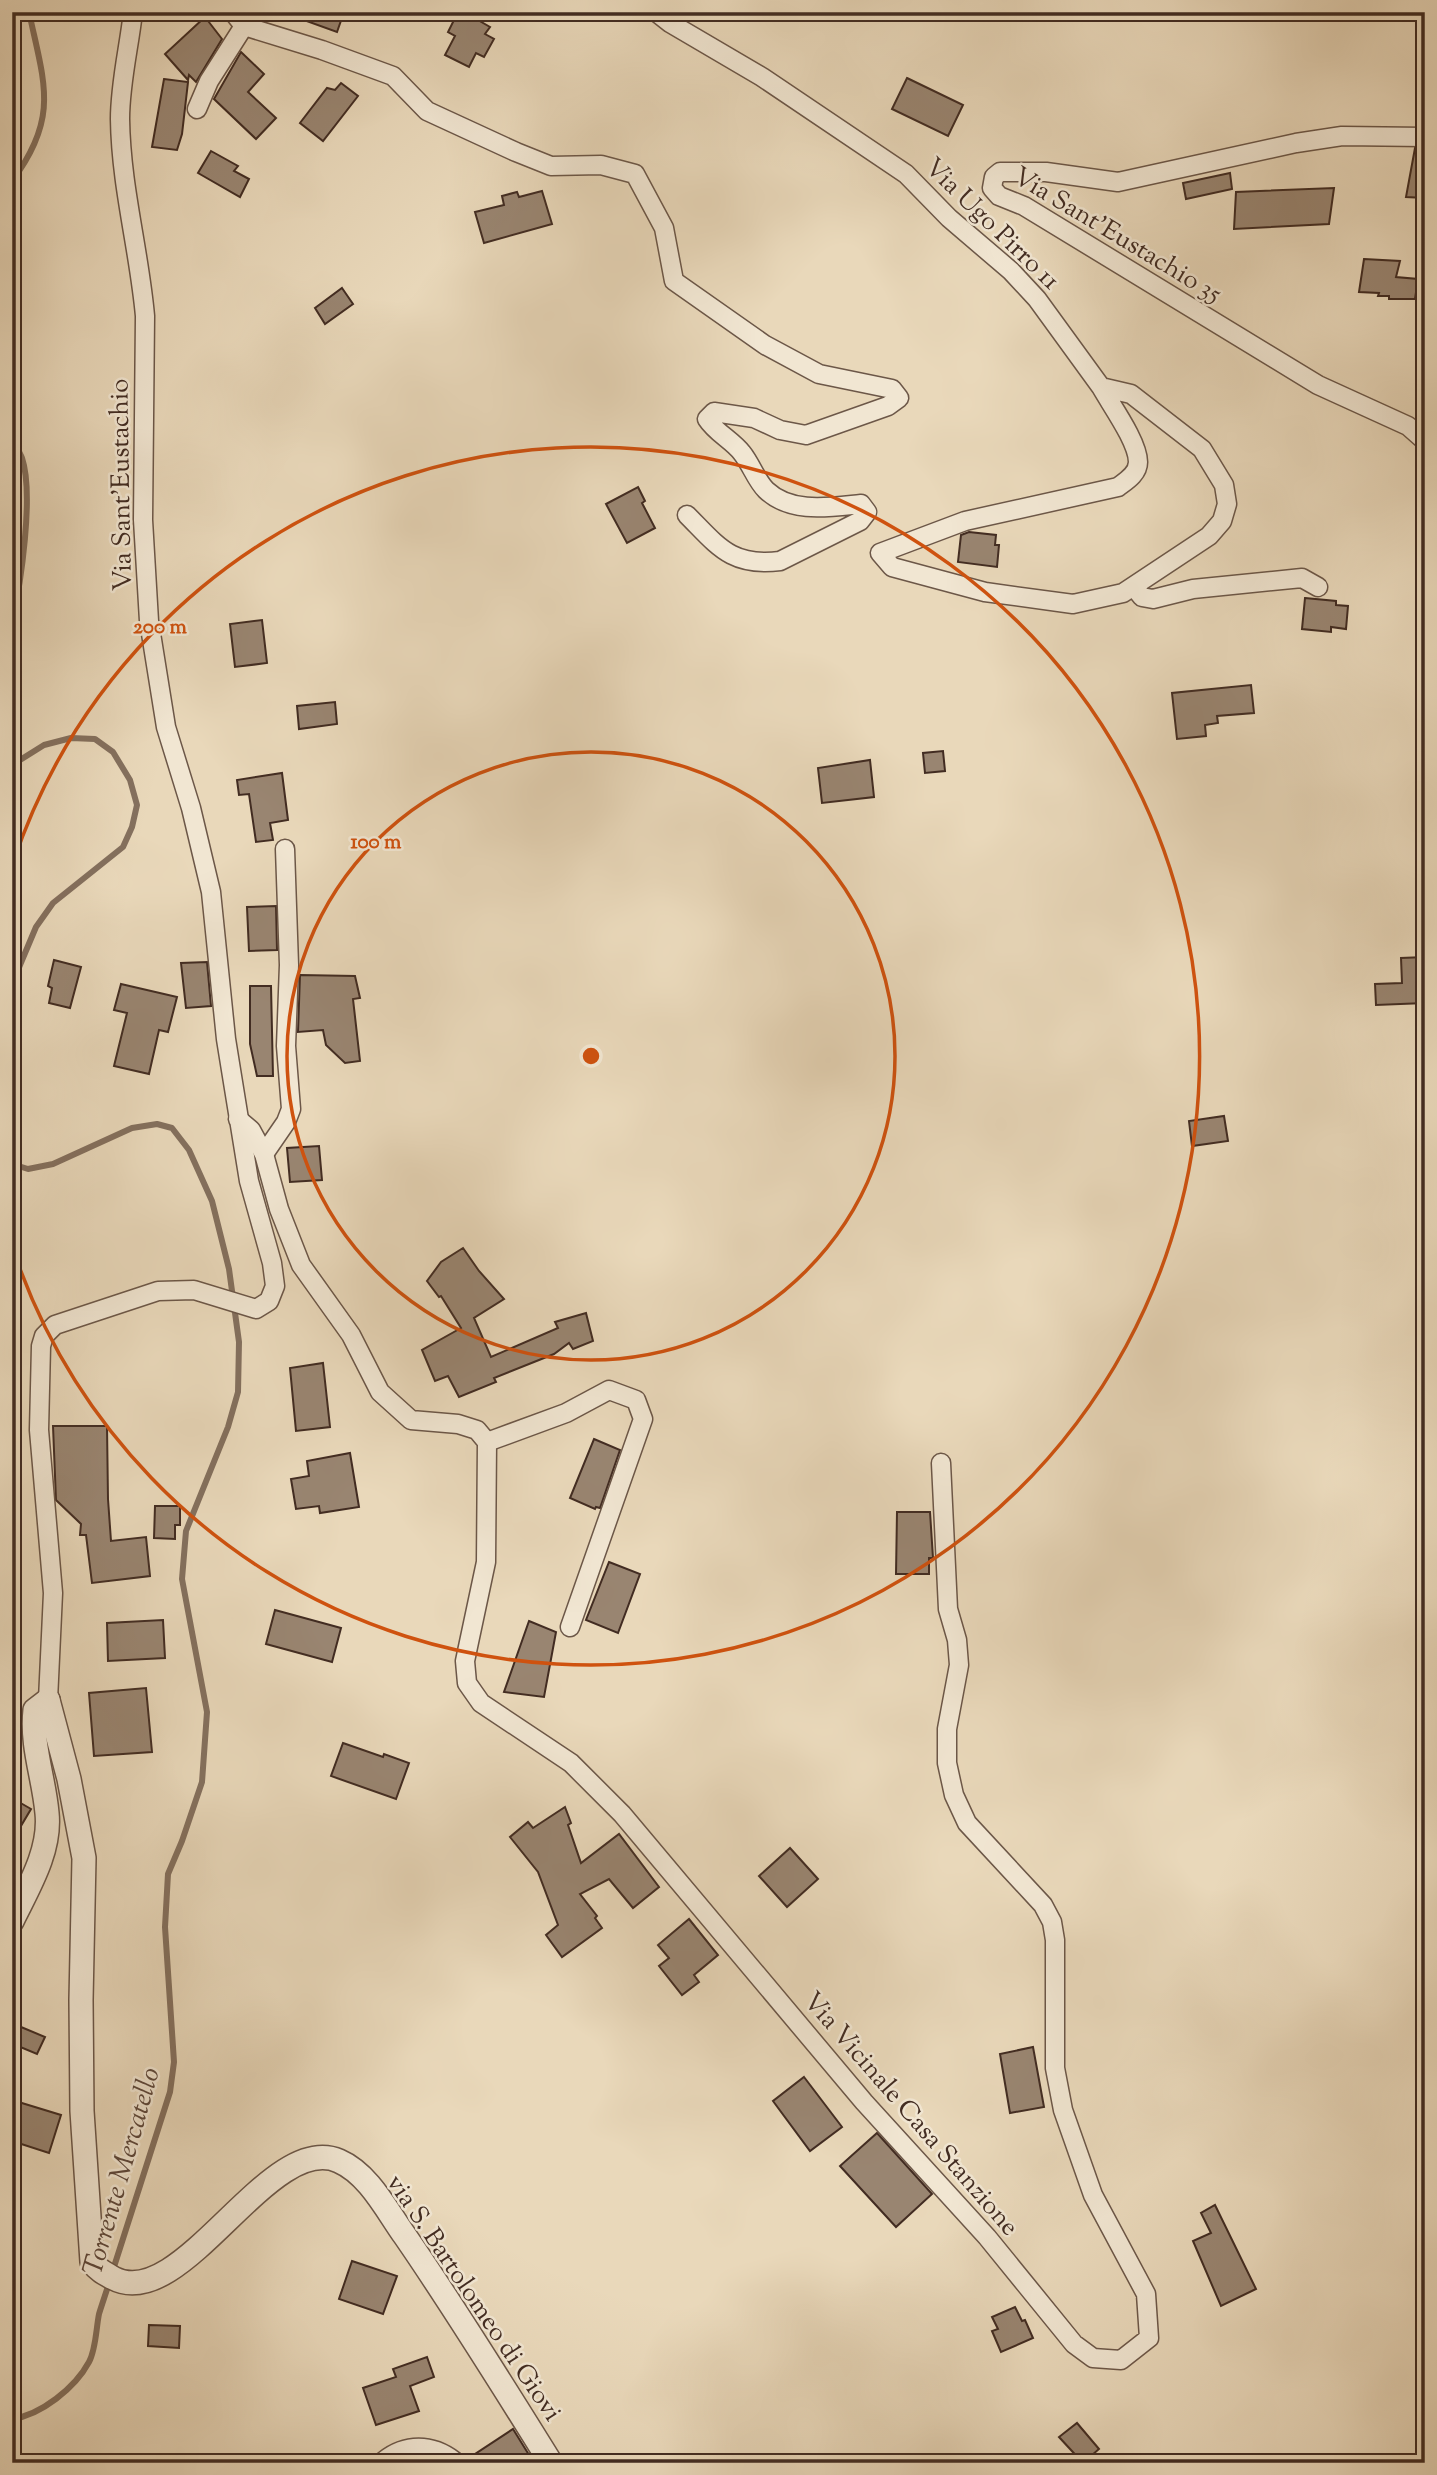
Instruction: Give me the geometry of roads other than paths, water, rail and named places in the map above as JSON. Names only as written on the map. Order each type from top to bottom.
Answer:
[{"type":"street","name":"Via Sant'Eustachio","points":[[48,1700],[53,1592],[39,1430],[41,1346],[44,1336],[55,1325],[158,1291],[194,1290],[256,1308],[270,1301],[275,1286],[272,1263],[249,1181],[238,1119],[226,1040],[211,892],[191,808],[166,727],[149,621],[142,520],[145,316],[142,284],[126,198],[120,118],[123,68],[133,12]]},
{"type":"street","name":"Via Ugo Pirro 11","points":[[656,12],[762,77],[906,174],[949,218],[1011,271],[1037,299],[1101,387],[1134,447],[1138,464],[1131,478],[1118,487],[965,521],[880,553],[892,567],[985,592],[1073,604],[1123,593],[1134,587]]},
{"type":"street","points":[[197,109],[238,19],[393,76],[427,111],[551,166],[601,165],[635,174],[664,228],[674,281],[765,345],[819,374],[892,389],[899,398],[888,405],[806,435],[780,430],[754,418],[714,412],[707,419],[712,427],[741,452],[765,489],[779,499],[801,506],[825,508],[861,504],[867,512],[860,521],[780,561],[770,562],[740,560],[723,551],[687,515]]},
{"type":"street","name":"Via Sant'Eustachio 35","points":[[1425,137],[1342,136],[1296,143],[1118,181],[1046,172],[999,172],[994,177],[992,188],[999,196],[1024,206],[1306,378],[1408,426],[1425,441]]},
{"type":"street","points":[[1101,387],[1131,394],[1202,449],[1224,485],[1227,504],[1222,521],[1209,537],[1134,587],[1142,597],[1153,599],[1193,589],[1302,578],[1318,587]]},
{"type":"street","points":[[264,1154],[286,1122],[290,1109],[286,1046],[289,965],[285,849]]},
{"type":"street","points":[[238,1119],[251,1130],[264,1154],[279,1209],[301,1265],[351,1335],[380,1392],[411,1420],[458,1424],[477,1430],[487,1442],[566,1413],[609,1390],[636,1400],[643,1419],[570,1627]]},
{"type":"street","name":"Via Vicinale Casa Stanzione","points":[[487,1442],[486,1562],[465,1661],[467,1684],[481,1703],[571,1763],[622,1814],[864,2102],[987,2238],[1074,2344],[1093,2358],[1121,2360],[1149,2338],[1146,2294],[1093,2195],[1063,2110],[1055,2068],[1055,1940],[1052,1922],[1043,1905],[967,1823],[954,1795],[947,1763],[947,1729],[959,1665],[957,1640],[948,1609],[942,1463]]},
{"type":"street","points":[[12,1921],[34,1874],[48,1831],[34,1743],[34,1724],[36,1710],[48,1700]]},
{"type":"street","name":"via S. Bartolomeo di Giovi","points":[[48,1700],[69,1779],[83,1858],[82,2111],[92,2262],[97,2269],[128,2283],[158,2276],[187,2257],[288,2168],[320,2158],[333,2158],[343,2162],[356,2171],[371,2189],[447,2296],[551,2463]]},
{"type":"street","points":[[385,2463],[398,2453],[422,2451],[440,2453],[453,2463]]},
{"type":"waterway","name":"Torrente Mercatello","points":[[12,181],[37,138],[44,99],[43,80],[29,12]]},
{"type":"waterway","name":"Torrente Mercatello","points":[[12,438],[22,458],[27,493],[22,563],[12,621]]},
{"type":"waterway","name":"Torrente Mercatello","points":[[12,765],[44,745],[71,738],[95,739],[113,752],[130,780],[137,805],[132,827],[123,847],[53,903],[36,927],[12,984]]},
{"type":"waterway","name":"Torrente Mercatello","points":[[12,1164],[28,1169],[53,1164],[132,1128],[157,1124],[172,1128],[189,1150],[212,1201],[229,1269],[239,1342],[238,1392],[228,1427],[186,1531],[182,1579],[207,1712],[202,1782],[168,1874],[165,1927],[174,2062],[170,2092],[112,2273]]},
{"type":"waterway","name":"Torrente Mercatello","points":[[12,2419],[34,2412],[56,2399],[83,2372],[93,2351],[99,2314],[109,2283]]}]
